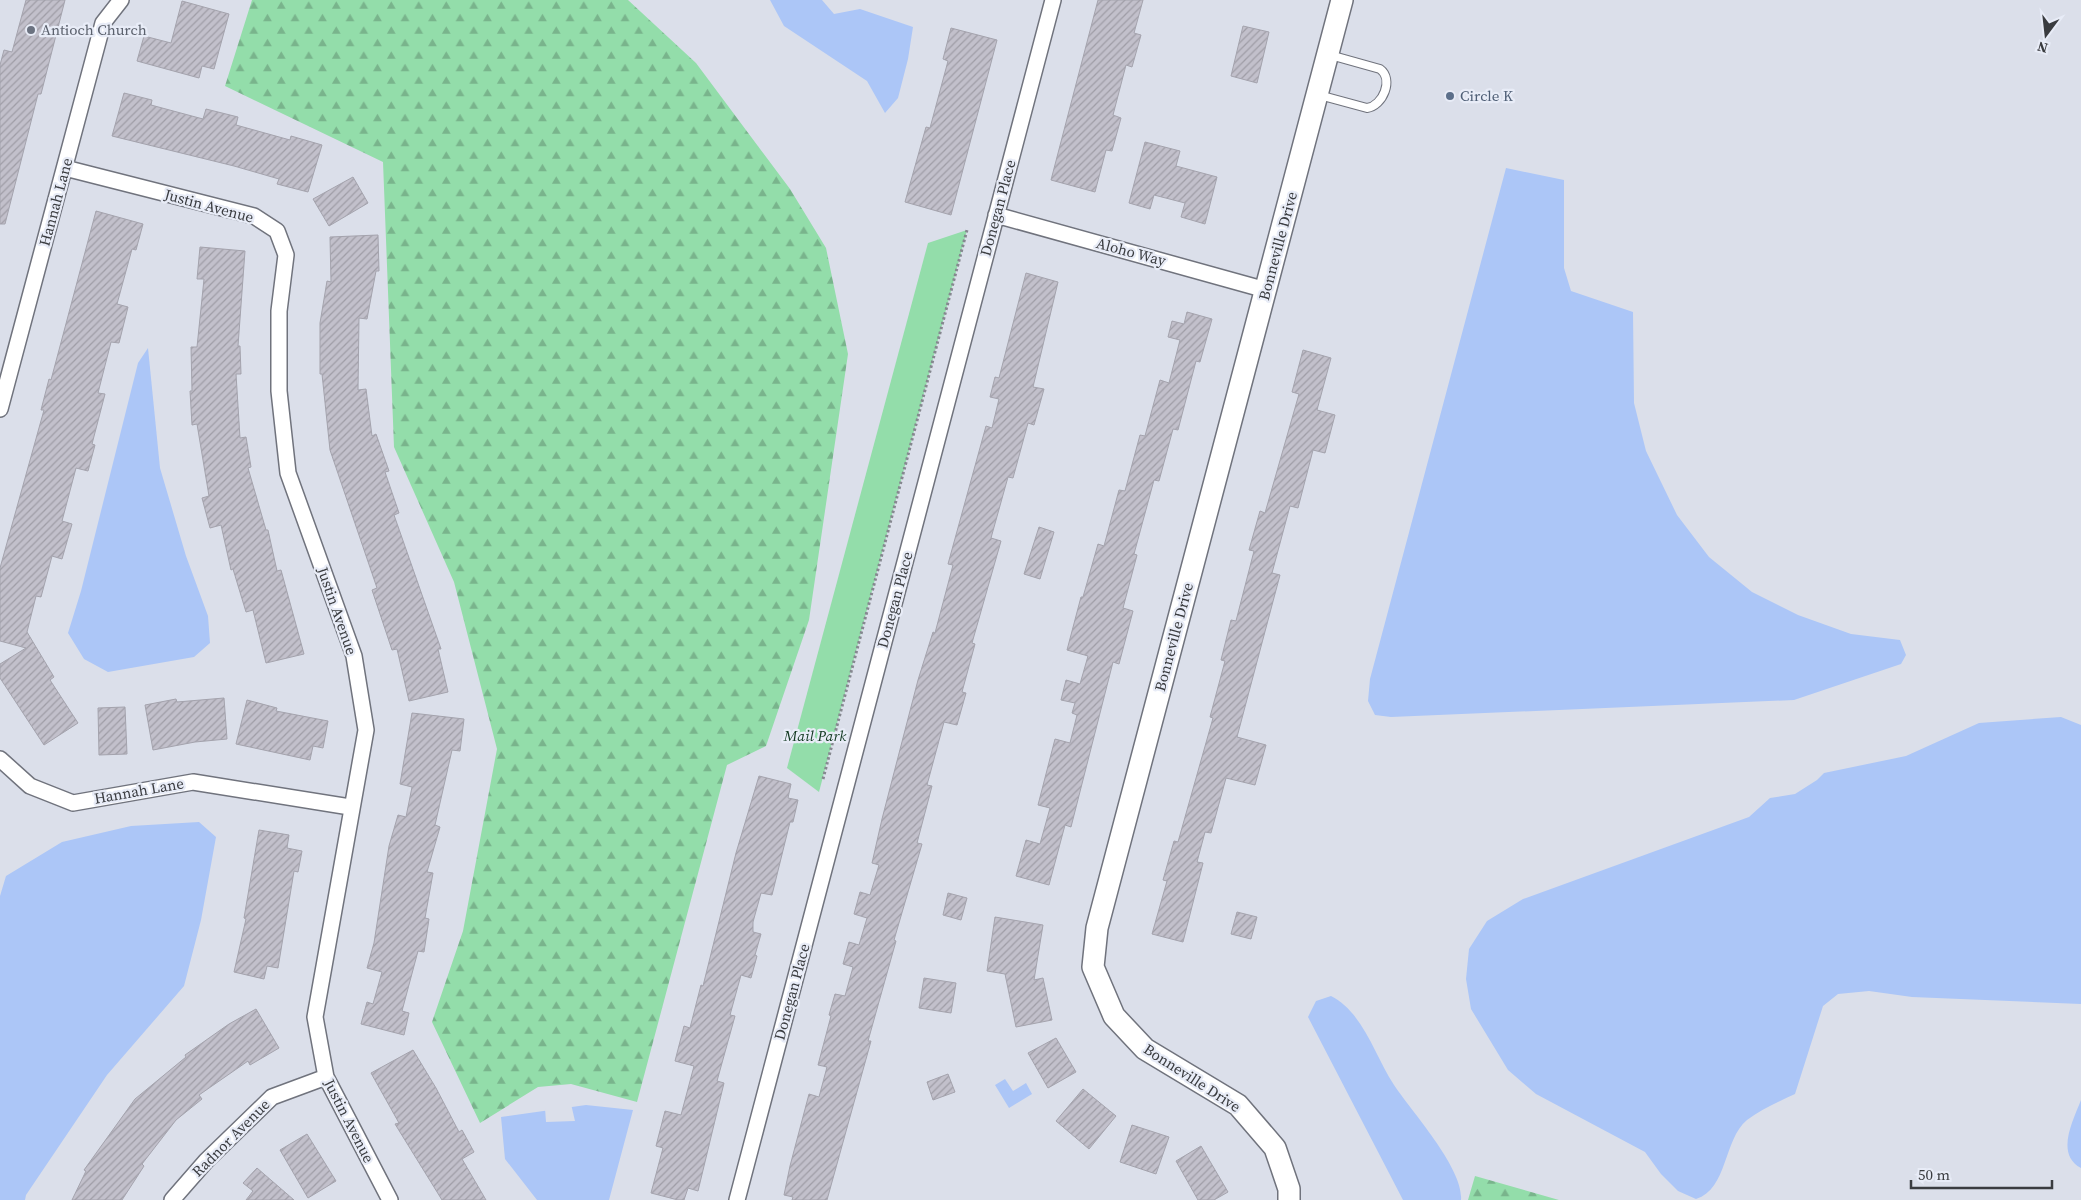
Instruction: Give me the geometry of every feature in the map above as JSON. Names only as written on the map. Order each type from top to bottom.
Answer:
[{"type":"street","name":"Hannah Lane","points":[[0,409],[103,22],[121,0]]},
{"type":"street","name":"Donegan Place","points":[[737,1200],[1053,0]]},
{"type":"street","name":"Bonneville Drive","points":[[1289,1200],[1289,1189],[1275,1148],[1238,1104],[1145,1049],[1114,1016],[1093,967],[1097,928],[1342,0]]},
{"type":"street","name":"Justin Avenue","points":[[65,168],[254,216],[278,231],[286,255],[279,311],[279,391],[288,473],[354,656],[366,730],[350,808],[315,1017],[326,1077],[390,1200]]},
{"type":"street","name":"Aloho Way","points":[[996,215],[1266,290]]},
{"type":"street","name":"Hannah Lane","points":[[0,759],[30,786],[73,803],[193,782],[350,808]]},
{"type":"street","name":"Radnor Avenue","points":[[172,1200],[206,1161],[272,1097],[326,1077]]},
{"type":"lane","points":[[1318,95],[1367,108],[1378,104],[1382,100],[1387,78],[1385,72],[1328,55]]},
{"type":"path","points":[[822,779],[968,230]]},
{"type":"green space","points":[[252,0],[628,0],[696,63],[790,189],[826,248],[848,354],[809,620],[766,746],[727,765],[637,1102],[571,1084],[538,1087],[480,1123],[432,1022],[463,931],[497,749],[454,582],[394,447],[383,162],[225,86]]},
{"type":"green space","name":"Mail Park","points":[[967,230],[819,792],[787,768],[928,243]]},
{"type":"green space","points":[[1475,1176],[1559,1200],[1468,1200]]},
{"type":"water","points":[[770,0],[822,0],[834,14],[860,9],[913,27],[908,59],[898,98],[885,113],[867,81],[784,26]]},
{"type":"water","points":[[1506,168],[1564,180],[1564,268],[1571,291],[1633,312],[1634,403],[1646,451],[1677,515],[1709,557],[1752,592],[1798,615],[1851,634],[1900,640],[1906,655],[1901,664],[1794,700],[1391,717],[1375,715],[1368,701],[1370,679]]},
{"type":"water","points":[[148,348],[160,468],[186,556],[208,616],[210,643],[194,657],[108,672],[84,659],[68,633],[81,591],[138,363]]},
{"type":"water","points":[[2061,717],[2081,725],[2081,1004],[1912,997],[1869,991],[1838,994],[1823,1006],[1795,1094],[1764,1109],[1747,1120],[1733,1139],[1720,1175],[1714,1185],[1706,1194],[1696,1199],[1678,1191],[1661,1174],[1645,1152],[1536,1094],[1508,1070],[1471,1009],[1466,979],[1469,949],[1487,921],[1523,899],[1749,817],[1770,798],[1795,794],[1817,780],[1824,773],[1906,756],[1979,723]]},
{"type":"water","points":[[199,822],[216,837],[201,920],[184,986],[107,1075],[26,1195],[25,1200],[0,1200],[0,896],[6,876],[62,842],[131,826]]},
{"type":"water","points":[[1331,996],[1342,1003],[1360,1024],[1394,1085],[1446,1157],[1460,1187],[1461,1200],[1403,1200],[1308,1017],[1316,1001]]},
{"type":"water","points":[[1005,1079],[1013,1091],[1026,1083],[1032,1094],[1009,1108],[995,1085]]},
{"type":"water","points":[[2081,1100],[2081,1168],[2073,1162],[2067,1146],[2071,1127]]},
{"type":"water","points":[[586,1105],[633,1110],[609,1200],[537,1200],[505,1159],[501,1117]]},
{"type":"pier","points":[[571,1104],[575,1121],[546,1122],[545,1108]]},
{"type":"building","points":[[26,0],[65,0],[41,94],[38,94],[5,224],[0,224],[0,65],[4,50],[12,52]]},
{"type":"building","points":[[1098,0],[1143,0],[1134,33],[1141,35],[1132,67],[1126,65],[1113,115],[1121,118],[1112,151],[1106,150],[1095,192],[1051,180]]},
{"type":"building","points":[[182,1],[229,14],[214,69],[202,66],[199,78],[137,61],[144,36],[171,43]]},
{"type":"building","points":[[1243,26],[1269,32],[1257,83],[1231,76]]},
{"type":"building","points":[[951,28],[997,40],[951,215],[905,202],[926,127],[930,128],[948,61],[943,59]]},
{"type":"building","points":[[124,93],[152,100],[151,105],[203,119],[206,109],[238,117],[236,125],[290,140],[291,136],[322,145],[308,192],[277,184],[279,179],[234,166],[112,136]]},
{"type":"building","points":[[1145,142],[1180,151],[1176,166],[1217,177],[1205,224],[1181,217],[1185,203],[1154,195],[1150,209],[1129,203]]},
{"type":"building","points":[[353,177],[368,203],[329,226],[313,199]]},
{"type":"building","points":[[96,211],[143,224],[136,250],[132,249],[117,304],[128,307],[119,343],[111,342],[98,393],[105,394],[92,444],[95,445],[88,471],[76,468],[62,521],[72,524],[62,559],[52,556],[41,597],[36,596],[27,632],[54,677],[50,680],[78,723],[44,745],[0,678],[0,664],[26,648],[0,641],[0,568],[44,410],[41,410],[49,379],[51,380]]},
{"type":"building","points":[[378,235],[379,271],[376,271],[367,319],[359,318],[358,390],[366,389],[372,436],[376,434],[389,471],[385,472],[399,513],[394,515],[441,649],[438,649],[448,692],[409,701],[397,649],[392,650],[372,590],[377,588],[330,450],[322,374],[320,374],[320,323],[327,281],[331,282],[330,237]]},
{"type":"building","points":[[200,247],[245,251],[238,346],[240,346],[241,374],[236,374],[240,438],[246,437],[251,467],[248,468],[266,530],[268,530],[277,571],[281,570],[304,654],[266,663],[253,610],[246,612],[233,569],[231,570],[221,525],[210,528],[202,498],[209,496],[197,424],[192,425],[190,391],[192,391],[191,347],[197,347],[204,279],[197,279]]},
{"type":"building","points":[[1026,273],[1058,282],[1033,387],[1044,389],[1034,425],[1028,423],[1013,478],[1008,477],[991,538],[1001,541],[972,643],[975,644],[962,692],[966,693],[957,725],[944,722],[927,785],[932,786],[917,843],[922,844],[894,940],[896,941],[868,1041],[871,1041],[827,1200],[792,1200],[793,1197],[784,1195],[790,1166],[809,1094],[819,1097],[827,1067],[818,1065],[835,994],[845,996],[853,967],[843,964],[849,942],[859,945],[867,918],[854,914],[860,892],[870,895],[879,865],[872,863],[882,819],[918,680],[933,632],[935,633],[953,565],[948,564],[986,426],[992,428],[999,399],[990,397],[995,377],[999,378]]},
{"type":"building","points":[[1187,312],[1212,319],[1200,362],[1196,361],[1178,430],[1173,429],[1159,481],[1154,480],[1134,554],[1137,555],[1123,608],[1133,611],[1119,664],[1113,662],[1071,827],[1065,825],[1049,885],[1016,876],[1026,840],[1040,844],[1050,808],[1038,805],[1055,739],[1070,743],[1077,715],[1072,713],[1075,703],[1061,700],[1066,680],[1080,684],[1088,656],[1067,650],[1098,544],[1104,546],[1119,490],[1125,491],[1140,435],[1145,436],[1160,380],[1169,383],[1180,340],[1168,337],[1172,321],[1184,324]]},
{"type":"building","points":[[1303,350],[1331,358],[1317,410],[1335,415],[1325,453],[1313,450],[1298,508],[1290,506],[1272,573],[1280,575],[1237,737],[1266,745],[1255,785],[1226,778],[1211,833],[1205,832],[1197,862],[1203,863],[1183,942],[1152,934],[1167,881],[1163,880],[1174,841],[1178,842],[1213,718],[1210,717],[1225,661],[1221,660],[1231,620],[1236,621],[1254,551],[1249,550],[1260,511],[1265,513],[1299,394],[1292,392]]},
{"type":"building","points":[[1039,527],[1054,532],[1040,579],[1024,574]]},
{"type":"building","points":[[224,698],[227,739],[195,742],[153,750],[145,705],[176,699],[177,702]]},
{"type":"building","points":[[247,700],[277,708],[276,711],[328,721],[323,748],[313,746],[310,760],[236,744]]},
{"type":"building","points":[[125,707],[127,754],[99,755],[98,708]]},
{"type":"building","points":[[412,713],[464,719],[460,751],[452,750],[435,825],[440,827],[427,872],[433,873],[425,918],[429,919],[424,952],[418,951],[402,1011],[409,1013],[404,1035],[361,1024],[367,1002],[373,1004],[382,972],[367,968],[374,943],[389,846],[398,815],[406,817],[412,787],[400,784]]},
{"type":"building","points":[[759,776],[791,784],[788,798],[798,800],[793,822],[790,822],[772,895],[761,893],[753,922],[753,932],[761,934],[755,955],[757,956],[751,978],[741,975],[730,1015],[735,1016],[717,1081],[724,1083],[698,1191],[688,1188],[684,1200],[678,1200],[651,1193],[663,1148],[656,1146],[665,1111],[681,1115],[694,1066],[675,1061],[684,1026],[690,1028],[701,985],[703,986],[736,853]]},
{"type":"building","points":[[259,830],[289,835],[287,848],[302,851],[298,872],[294,871],[278,968],[267,966],[264,979],[234,972],[246,919],[244,918]]},
{"type":"building","points":[[948,893],[967,898],[961,920],[943,915]]},
{"type":"building","points":[[1237,912],[1257,917],[1251,939],[1231,934]]},
{"type":"building","points":[[995,917],[1043,925],[1034,980],[1043,978],[1052,1020],[1016,1027],[1005,974],[987,971]]},
{"type":"building","points":[[924,978],[956,983],[951,1013],[919,1008]]},
{"type":"building","points":[[256,1009],[279,1048],[250,1065],[248,1061],[199,1095],[202,1099],[176,1120],[142,1164],[144,1166],[122,1200],[72,1200],[86,1171],[84,1170],[135,1099],[186,1057],[185,1055],[229,1024]]},
{"type":"building","points":[[1056,1038],[1076,1072],[1048,1088],[1028,1053]]},
{"type":"building","points":[[413,1050],[459,1132],[462,1130],[474,1152],[462,1159],[486,1200],[442,1200],[395,1124],[399,1123],[371,1073]]},
{"type":"building","points":[[948,1074],[955,1092],[933,1100],[927,1082]]},
{"type":"building","points":[[1083,1089],[1116,1116],[1089,1149],[1056,1121]]},
{"type":"building","points":[[1132,1125],[1169,1137],[1156,1174],[1120,1162]]},
{"type":"building","points":[[307,1134],[336,1181],[308,1198],[280,1150]]},
{"type":"building","points":[[1201,1146],[1228,1192],[1214,1200],[1198,1200],[1176,1161]]},
{"type":"building","points":[[257,1168],[294,1200],[246,1200],[253,1191],[243,1183]]},
{"type":"place","name":"Antioch Church","points":[[31,30]]},
{"type":"place","name":"Circle K","points":[[1450,96]]}]
